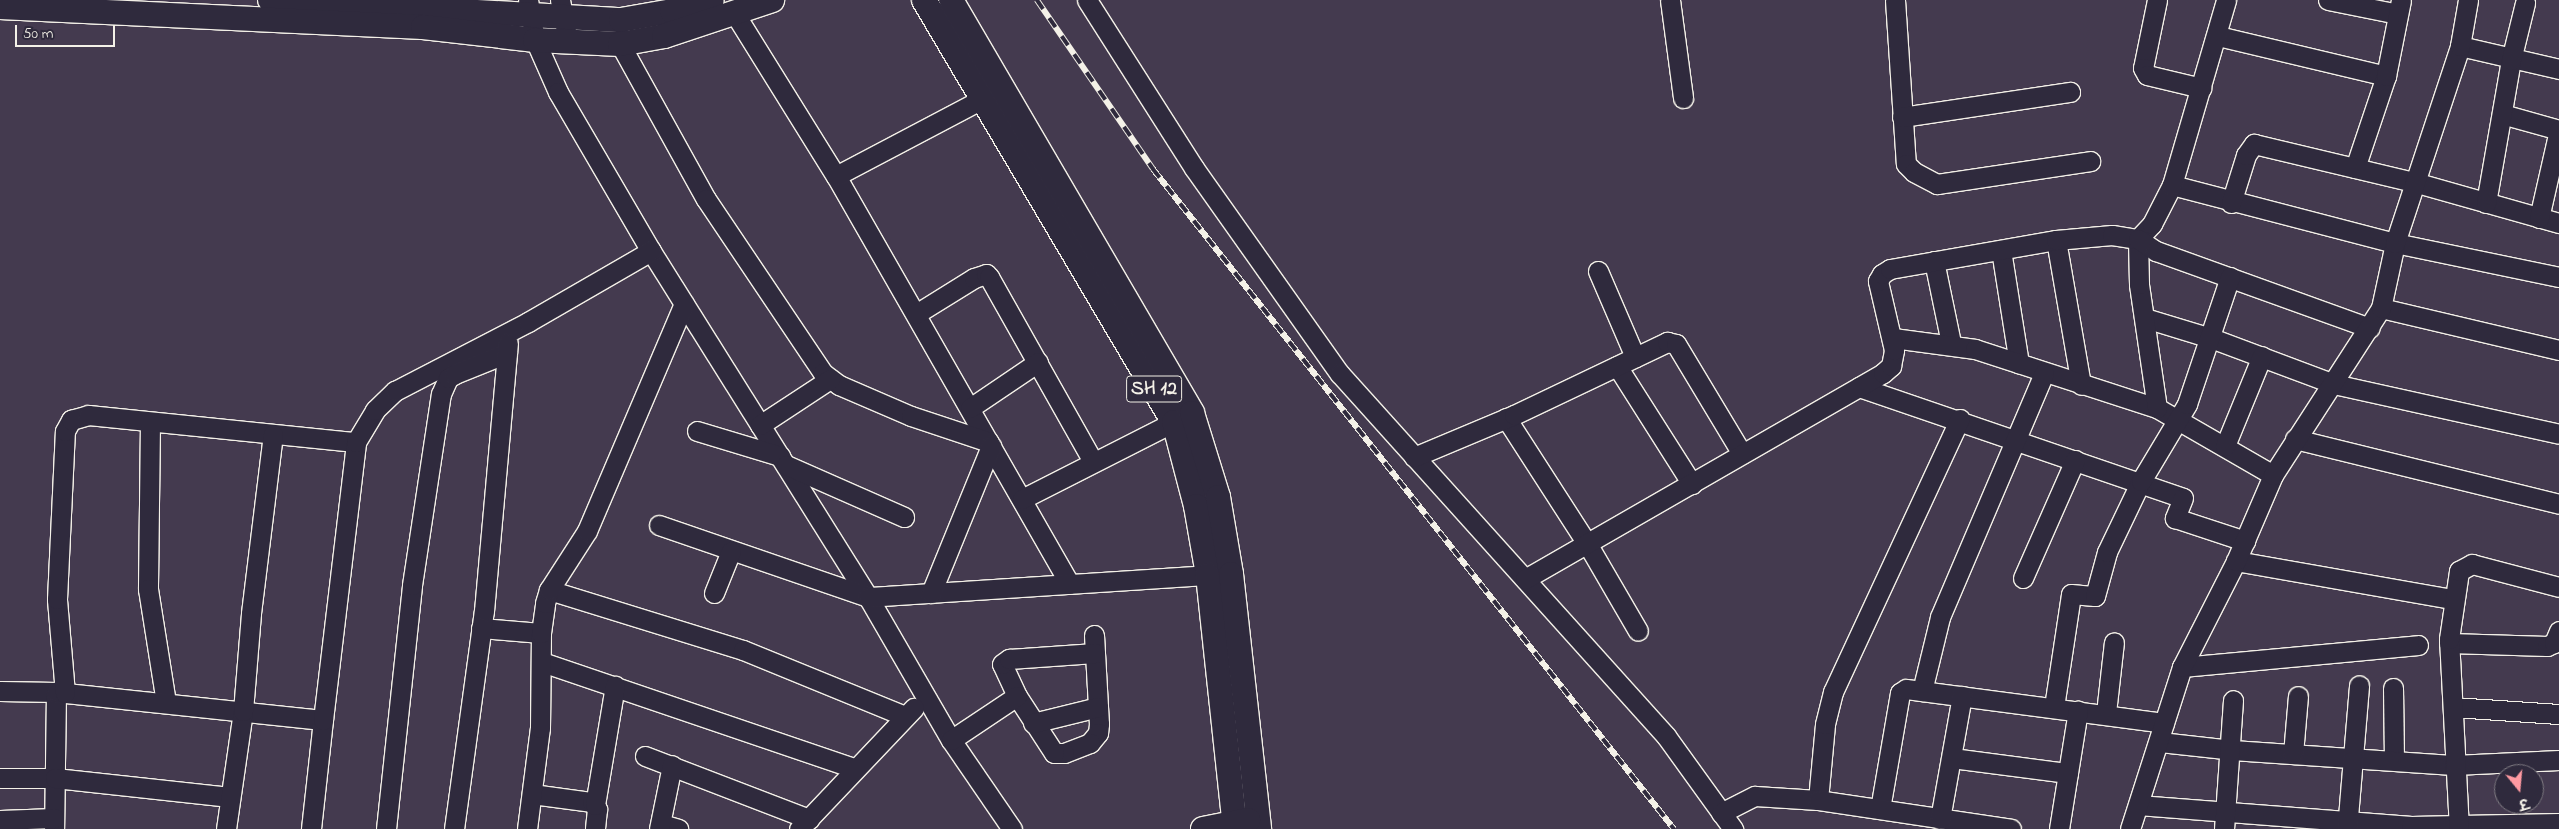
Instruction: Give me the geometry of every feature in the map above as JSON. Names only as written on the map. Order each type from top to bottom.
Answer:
[{"type":"main road","points":[[270,0],[529,6],[562,8],[621,20],[672,12],[712,0]]},
{"type":"main road","points":[[0,7],[422,26],[535,40],[620,44],[664,36],[772,0]]},
{"type":"main road","name":"SH 12","points":[[924,0],[1174,422],[1196,506],[1208,576],[1234,826]]},
{"type":"main road","name":"SH 12","points":[[951,0],[1192,414],[1218,497],[1229,564],[1258,824]]},
{"type":"main road","points":[[1204,829],[1258,824]]},
{"type":"street","points":[[1087,0],[1194,168],[1340,374],[1666,736],[1733,829]]},
{"type":"street","points":[[1670,0],[1683,98]]},
{"type":"street","points":[[1895,0],[1906,164],[1928,182],[1936,184],[2090,161]]},
{"type":"street","points":[[2157,0],[2143,68],[2146,75],[2201,88]]},
{"type":"street","points":[[2157,408],[2145,318],[2138,284],[2138,239],[2152,224],[2172,184],[2218,36],[2226,0]]},
{"type":"street","points":[[2328,0],[2399,7],[2386,76],[2355,168]]},
{"type":"street","points":[[2130,829],[2160,742],[2164,723],[2182,667],[2236,561],[2273,475],[2334,384],[2381,308],[2395,243],[2460,46],[2468,0]]},
{"type":"street","points":[[2486,203],[2511,60],[2525,3]]},
{"type":"street","points":[[529,6],[535,40],[558,92],[651,251],[868,597],[951,740],[1012,829]]},
{"type":"street","points":[[562,8],[568,41]]},
{"type":"street","points":[[734,14],[836,176],[1070,584]]},
{"type":"street","points":[[2218,36],[2386,76]]},
{"type":"street","points":[[620,44],[706,199],[816,365],[830,379],[911,416],[990,444]]},
{"type":"street","points":[[2460,46],[2511,60],[2559,69]]},
{"type":"street","points":[[1902,117],[2070,92]]},
{"type":"street","points":[[836,176],[982,99]]},
{"type":"street","points":[[2502,114],[2559,130],[2555,173],[2539,218]]},
{"type":"street","points":[[2231,202],[2246,155],[2254,144],[2414,182],[2559,223]]},
{"type":"street","points":[[2172,184],[2231,202],[2395,243],[2559,277]]},
{"type":"street","points":[[1525,579],[1588,545],[1859,387],[1891,366],[1893,338],[1878,281],[1882,274],[1934,261],[2056,240],[2112,235],[2138,239],[2156,251],[2370,328]]},
{"type":"street","points":[[2056,240],[2081,385]]},
{"type":"street","points":[[2002,250],[2019,364]]},
{"type":"street","points":[[311,829],[356,442],[375,410],[395,391],[509,332],[651,251]]},
{"type":"street","points":[[1934,261],[1951,343]]},
{"type":"street","points":[[1598,271],[1635,357]]},
{"type":"street","points":[[916,314],[974,278],[986,274],[993,281],[1092,460]]},
{"type":"street","points":[[2054,706],[2071,594],[2095,596],[2108,552],[2140,481],[2177,417],[2187,404],[2211,338],[2230,277]]},
{"type":"street","points":[[526,829],[540,728],[541,633],[550,590],[587,531],[684,304]]},
{"type":"street","points":[[2381,308],[2559,350]]},
{"type":"street","points":[[2145,318],[2211,338],[2334,384],[2559,434]]},
{"type":"street","points":[[454,829],[481,628],[509,332]]},
{"type":"street","points":[[1893,338],[1951,343],[2019,364],[2044,374],[2157,408],[2177,417],[2273,475]]},
{"type":"street","points":[[1414,456],[1506,418],[1667,342],[1676,344],[1742,454]]},
{"type":"street","points":[[386,829],[412,585],[441,394],[448,378],[507,352]]},
{"type":"street","points":[[2225,446],[2262,356]]},
{"type":"street","points":[[970,408],[1038,362]]},
{"type":"street","points":[[1617,366],[1692,484]]},
{"type":"street","points":[[1922,691],[1940,617],[2044,374]]},
{"type":"street","points":[[760,425],[830,379]]},
{"type":"street","points":[[1859,387],[1960,419],[2140,481],[2183,498],[2175,518],[2245,541]]},
{"type":"street","points":[[0,820],[54,824],[61,692],[57,599],[65,431],[71,420],[80,415],[356,442]]},
{"type":"street","points":[[1506,418],[1588,545],[1638,630]]},
{"type":"street","points":[[1818,800],[1825,724],[1833,692],[1960,419]]},
{"type":"street","points":[[150,422],[148,589],[166,703]]},
{"type":"street","points":[[1022,499],[1092,460],[1174,422]]},
{"type":"street","points":[[697,431],[782,460],[904,517]]},
{"type":"street","points":[[226,829],[243,711],[252,604],[274,434]]},
{"type":"street","points":[[2296,439],[2559,504]]},
{"type":"street","points":[[930,593],[990,444]]},
{"type":"street","points":[[2023,578],[2075,460]]},
{"type":"street","points":[[659,525],[868,597],[1208,576]]},
{"type":"street","points":[[714,593],[730,551]]},
{"type":"street","points":[[2236,561],[2452,599]]},
{"type":"street","points":[[2459,828],[2454,765],[2449,643],[2452,599],[2459,571],[2472,564],[2559,587]]},
{"type":"street","points":[[550,590],[743,650],[905,716]]},
{"type":"street","points":[[481,628],[541,633]]},
{"type":"street","points":[[2449,643],[2547,646],[2554,644],[2559,631]]},
{"type":"street","points":[[2106,713],[2114,642]]},
{"type":"street","points":[[1094,644],[1098,707],[1096,738],[1064,753],[1049,750],[1017,696],[1003,671],[1002,664],[1006,660],[1094,644]]},
{"type":"street","points":[[2182,667],[2418,645]]},
{"type":"street","points":[[542,662],[854,768]]},
{"type":"street","points":[[595,829],[596,805],[615,686]]},
{"type":"street","points":[[2348,826],[2359,686]]},
{"type":"street","points":[[2393,688],[2394,760]]},
{"type":"street","points":[[1880,809],[1900,693],[1906,689],[2054,706],[2078,712],[2106,713],[2164,723]]},
{"type":"street","points":[[0,691],[61,692],[323,720]]},
{"type":"street","points":[[951,740],[1017,696]]},
{"type":"street","points":[[1940,819],[1962,696]]},
{"type":"street","points":[[2293,754],[2298,696]]},
{"type":"street","points":[[645,756],[672,765],[804,824],[854,768],[905,716],[926,698]]},
{"type":"street","points":[[2225,820],[2232,750],[2233,700]]},
{"type":"street","points":[[2453,706],[2559,714]]},
{"type":"street","points":[[1033,723],[1098,707]]},
{"type":"street","points":[[2059,829],[2078,712]]},
{"type":"street","points":[[2160,742],[2232,750],[2454,765],[2559,760]]},
{"type":"street","points":[[1952,758],[2068,773]]},
{"type":"street","points":[[666,827],[672,765]]},
{"type":"street","points":[[0,778],[55,778],[230,797]]},
{"type":"street","points":[[532,794],[587,800],[596,805]]},
{"type":"street","points":[[1721,813],[1749,798],[1818,800],[2012,829]]},
{"type":"street","points":[[2138,805],[2225,820],[2348,826],[2459,828],[2559,823]]},
{"type":"railway","points":[[1037,0],[1153,169],[1674,829]]}]
